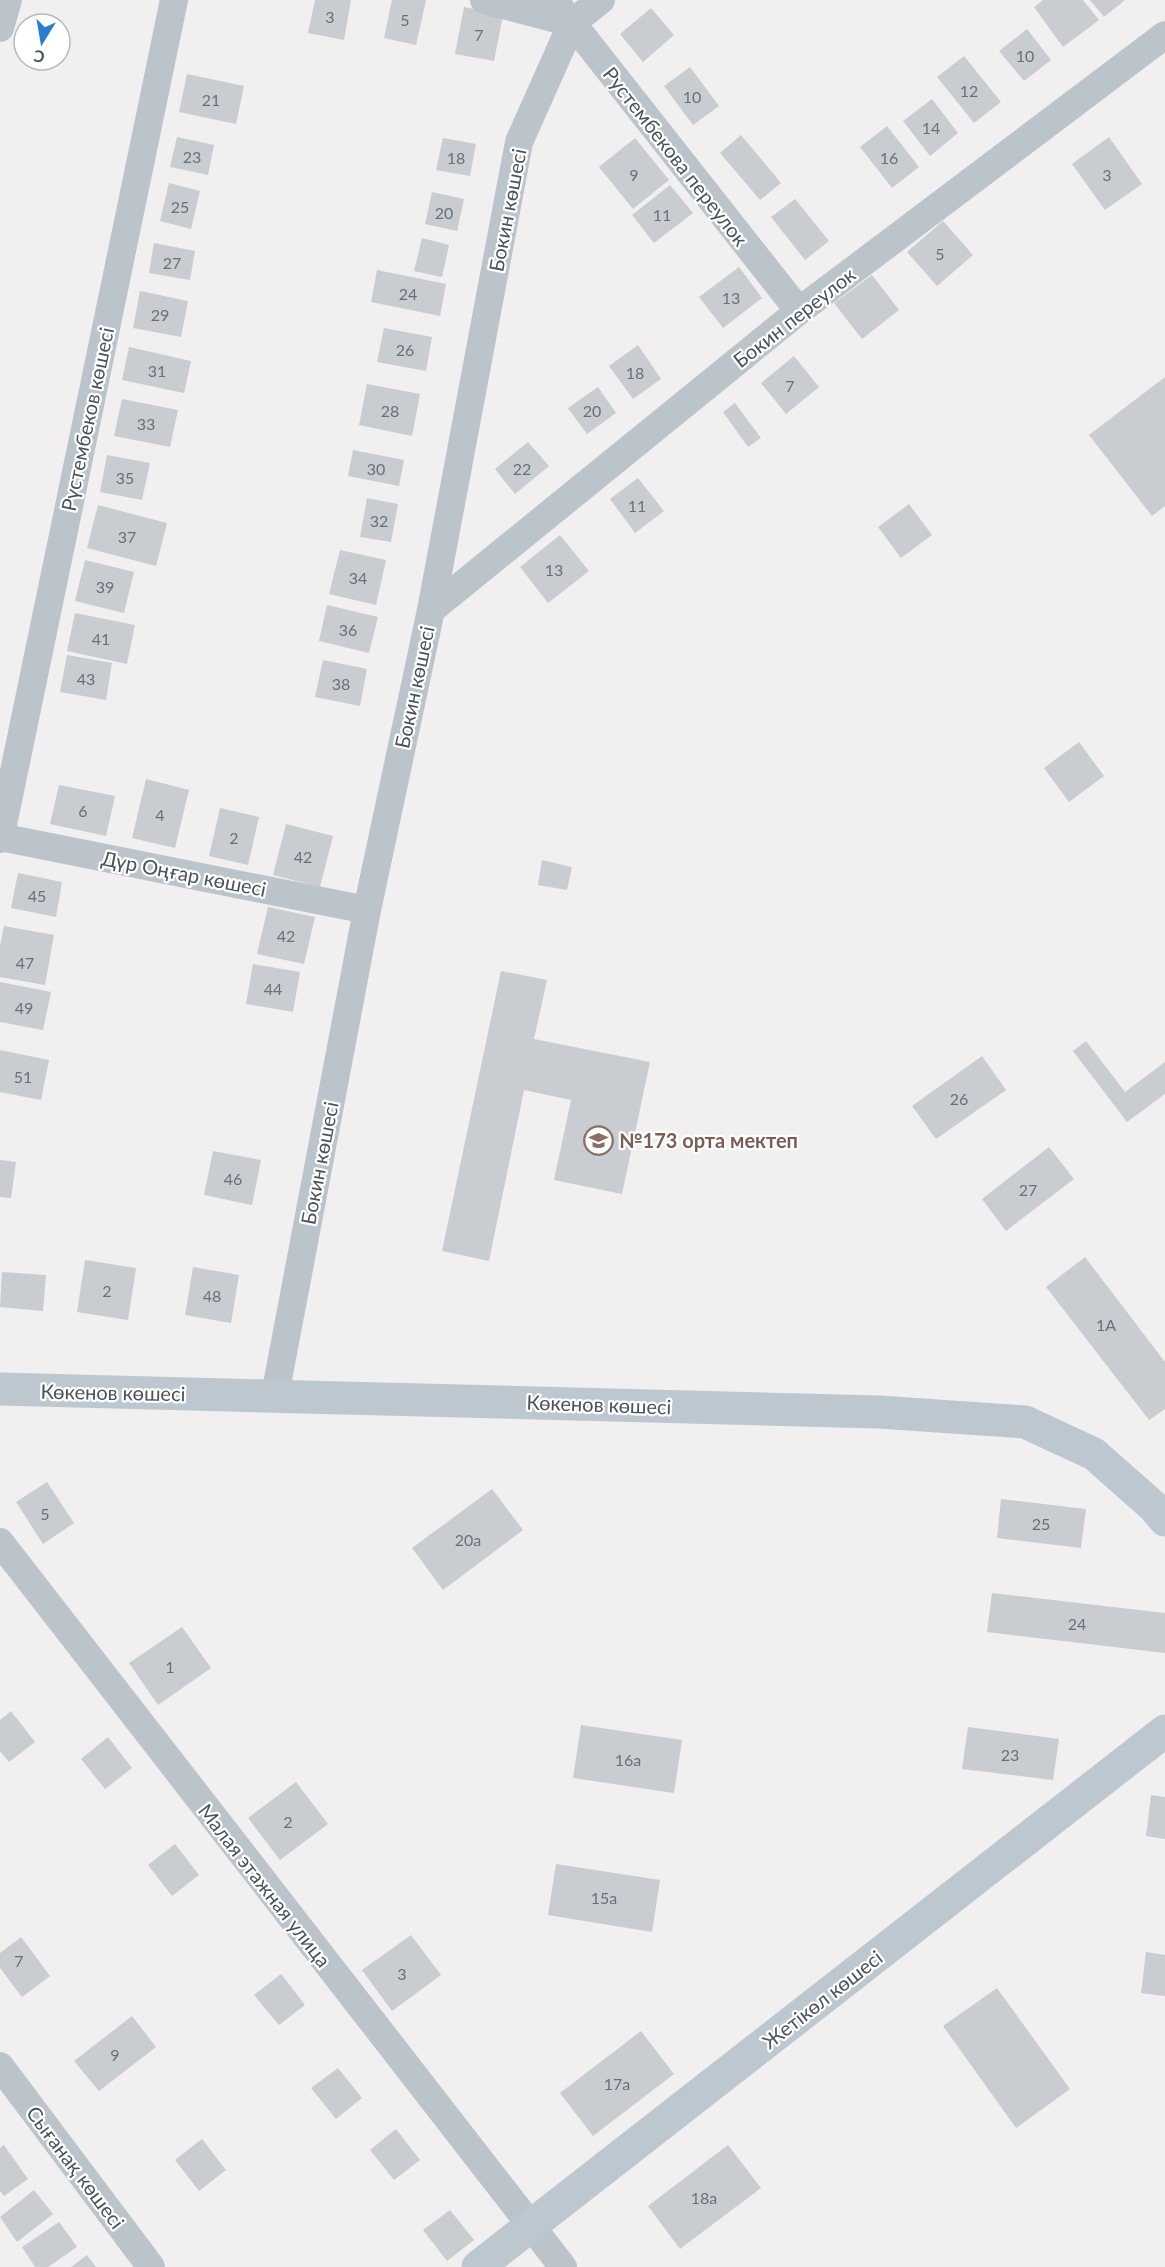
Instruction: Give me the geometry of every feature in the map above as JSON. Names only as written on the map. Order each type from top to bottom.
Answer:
[{"type":"street","points":[[0,28],[8,0]]},
{"type":"street","name":"Рүстембеков көшесі","points":[[0,838],[174,0]]},
{"type":"street","points":[[484,0],[572,23]]},
{"type":"street","name":"Рустембекова переулок","points":[[554,0],[799,311]]},
{"type":"street","name":"Бокин көшесі","points":[[275,1395],[367,910],[431,610],[519,142],[572,23],[601,0]]},
{"type":"street","name":"Бокин переулок","points":[[431,610],[799,311],[1165,35]]},
{"type":"street","name":"Дүр Оңғар көшесі","points":[[0,838],[367,910]]},
{"type":"street","name":"Көкенов көшесі","points":[[0,1389],[879,1412],[1025,1422],[1094,1454],[1154,1507],[1165,1520]]},
{"type":"street","name":"Малая этажная улица","points":[[0,1542],[563,2267]]},
{"type":"street","name":"Жетікөл көшесі","points":[[478,2267],[1165,1731]]},
{"type":"street","name":"Сығанақ көшесі","points":[[0,2067],[151,2267]]},
{"type":"building","points":[[315,0],[351,0],[344,40],[308,33]]},
{"type":"building","points":[[392,0],[426,0],[416,45],[384,38]]},
{"type":"building","points":[[1043,0],[1083,0],[1099,20],[1063,47],[1034,7]]},
{"type":"building","points":[[1090,0],[1125,0],[1104,17]]},
{"type":"building","points":[[464,7],[503,15],[494,61],[455,54]]},
{"type":"building","points":[[651,8],[674,35],[643,62],[620,34]]},
{"type":"building","points":[[1027,29],[1051,60],[1024,81],[999,51]]},
{"type":"building","points":[[964,56],[1001,102],[974,123],[937,77]]},
{"type":"building","points":[[690,67],[719,106],[693,125],[664,86]]},
{"type":"building","points":[[187,74],[244,86],[236,124],[179,112]]},
{"type":"building","points":[[932,99],[958,133],[930,156],[903,121]]},
{"type":"building","points":[[887,126],[919,167],[892,188],[860,147]]},
{"type":"building","points":[[741,135],[781,183],[760,200],[720,153]]},
{"type":"building","points":[[177,137],[214,145],[208,175],[170,167]]},
{"type":"building","points":[[1109,137],[1142,184],[1105,210],[1072,164]]},
{"type":"building","points":[[443,138],[476,144],[470,176],[436,170]]},
{"type":"building","points":[[635,138],[669,180],[633,209],[599,167]]},
{"type":"building","points":[[169,183],[200,191],[191,229],[160,221]]},
{"type":"building","points":[[670,185],[693,213],[654,243],[632,215]]},
{"type":"building","points":[[432,192],[464,199],[457,231],[425,224]]},
{"type":"building","points":[[795,199],[829,241],[805,260],[771,217]]},
{"type":"building","points":[[943,221],[973,255],[937,286],[907,252]]},
{"type":"building","points":[[422,238],[449,245],[442,277],[414,271]]},
{"type":"building","points":[[154,243],[195,251],[190,280],[149,273]]},
{"type":"building","points":[[739,267],[762,298],[723,328],[699,297]]},
{"type":"building","points":[[377,270],[446,284],[440,316],[371,302]]},
{"type":"building","points":[[872,275],[899,310],[862,339],[834,303]]},
{"type":"building","points":[[140,291],[188,301],[181,337],[133,328]]},
{"type":"building","points":[[384,328],[432,337],[426,371],[377,362]]},
{"type":"building","points":[[638,345],[661,379],[633,399],[609,366]]},
{"type":"building","points":[[129,347],[191,361],[184,393],[122,380]]},
{"type":"building","points":[[794,356],[819,387],[786,414],[761,383]]},
{"type":"building","points":[[1165,377],[1165,506],[1152,516],[1089,435]]},
{"type":"building","points":[[367,384],[420,394],[412,436],[359,425]]},
{"type":"building","points":[[598,387],[616,413],[587,434],[568,408]]},
{"type":"building","points":[[122,399],[178,410],[170,447],[114,436]]},
{"type":"building","points":[[735,403],[761,438],[748,447],[723,412]]},
{"type":"building","points":[[528,442],[549,466],[515,494],[495,469]]},
{"type":"building","points":[[353,450],[404,460],[399,486],[348,476]]},
{"type":"building","points":[[107,455],[150,463],[142,500],[100,492]]},
{"type":"building","points":[[638,478],[664,511],[635,533],[610,499]]},
{"type":"building","points":[[367,498],[398,504],[391,542],[360,537]]},
{"type":"building","points":[[909,504],[932,535],[901,558],[878,527]]},
{"type":"building","points":[[98,505],[167,523],[156,566],[87,548]]},
{"type":"building","points":[[560,535],[589,571],[548,603],[520,567]]},
{"type":"building","points":[[340,550],[386,560],[376,605],[329,594]]},
{"type":"building","points":[[85,560],[134,572],[124,613],[75,601]]},
{"type":"building","points":[[327,605],[378,617],[369,653],[319,641]]},
{"type":"building","points":[[75,613],[135,625],[127,664],[67,651]]},
{"type":"building","points":[[67,655],[112,663],[106,700],[60,692]]},
{"type":"building","points":[[323,660],[367,669],[360,706],[315,697]]},
{"type":"building","points":[[1079,742],[1104,776],[1069,802],[1044,768]]},
{"type":"building","points":[[146,779],[189,790],[175,848],[132,838]]},
{"type":"building","points":[[59,785],[115,796],[106,836],[50,824]]},
{"type":"building","points":[[220,808],[259,817],[248,865],[209,856]]},
{"type":"building","points":[[286,824],[333,836],[320,887],[273,875]]},
{"type":"building","points":[[542,860],[572,867],[567,890],[538,885]]},
{"type":"building","points":[[18,873],[62,882],[56,917],[11,908]]},
{"type":"building","points":[[268,907],[315,917],[304,964],[257,954]]},
{"type":"building","points":[[4,926],[54,935],[45,985],[0,977],[0,946]]},
{"type":"building","points":[[253,964],[300,972],[293,1012],[246,1004]]},
{"type":"building","name":"№173 орта мектеп","points":[[501,971],[547,980],[534,1039],[650,1062],[622,1194],[554,1180],[571,1100],[524,1090],[489,1261],[442,1251]]},
{"type":"building","points":[[0,982],[51,992],[43,1030],[0,1022]]},
{"type":"building","points":[[1086,1041],[1125,1092],[1165,1062],[1165,1094],[1127,1122],[1073,1051]]},
{"type":"building","points":[[0,1050],[49,1060],[41,1100],[0,1092]]},
{"type":"building","points":[[982,1056],[1006,1090],[936,1139],[912,1106]]},
{"type":"building","points":[[1049,1147],[1074,1179],[1006,1231],[982,1199]]},
{"type":"building","points":[[213,1151],[261,1160],[252,1205],[204,1195]]},
{"type":"building","points":[[0,1160],[16,1162],[11,1198],[0,1197]]},
{"type":"building","points":[[1085,1257],[1165,1362],[1165,1409],[1149,1420],[1046,1287]]},
{"type":"building","points":[[85,1260],[136,1268],[128,1320],[77,1312]]},
{"type":"building","points":[[193,1267],[239,1275],[231,1323],[185,1315]]},
{"type":"building","points":[[2,1272],[46,1275],[43,1311],[0,1307]]},
{"type":"building","points":[[47,1482],[74,1523],[43,1544],[16,1502]]},
{"type":"building","points":[[492,1489],[523,1530],[443,1590],[412,1548]]},
{"type":"building","points":[[1001,1499],[1086,1509],[1081,1548],[997,1538]]},
{"type":"building","points":[[992,1593],[1165,1613],[1165,1653],[987,1632]]},
{"type":"building","points":[[182,1627],[211,1668],[158,1705],[129,1663]]},
{"type":"building","points":[[11,1711],[35,1742],[9,1762],[0,1751],[0,1720]]},
{"type":"building","points":[[581,1725],[682,1740],[674,1793],[573,1778]]},
{"type":"building","points":[[968,1727],[1059,1739],[1053,1780],[962,1769]]},
{"type":"building","points":[[108,1737],[132,1768],[105,1789],[81,1759]]},
{"type":"building","points":[[296,1782],[328,1824],[280,1860],[248,1818]]},
{"type":"building","points":[[1151,1795],[1165,1797],[1165,1839],[1146,1836]]},
{"type":"building","points":[[175,1844],[199,1875],[172,1896],[148,1865]]},
{"type":"building","points":[[556,1864],[660,1880],[652,1932],[548,1915]]},
{"type":"building","points":[[411,1935],[441,1975],[392,2011],[362,1970]]},
{"type":"building","points":[[21,1937],[50,1976],[22,1997],[0,1968],[0,1953]]},
{"type":"building","points":[[1146,1952],[1165,1955],[1165,1996],[1141,1993]]},
{"type":"building","points":[[281,1974],[305,2005],[279,2025],[254,1995]]},
{"type":"building","points":[[997,1988],[1070,2089],[1016,2128],[943,2026]]},
{"type":"building","points":[[132,2016],[156,2047],[99,2091],[74,2061]]},
{"type":"building","points":[[641,2031],[674,2074],[593,2136],[560,2093]]},
{"type":"building","points":[[338,2068],[362,2098],[336,2119],[311,2088]]},
{"type":"building","points":[[396,2129],[420,2160],[394,2180],[370,2150]]},
{"type":"building","points":[[202,2139],[226,2170],[199,2191],[175,2160]]},
{"type":"building","points":[[4,2145],[28,2179],[4,2196],[0,2191],[0,2148]]},
{"type":"building","points":[[728,2145],[761,2188],[680,2249],[648,2206]]},
{"type":"building","points":[[34,2190],[53,2214],[17,2242],[0,2217]]},
{"type":"building","points":[[450,2210],[474,2240],[447,2261],[423,2230]]},
{"type":"building","points":[[59,2222],[77,2247],[48,2267],[35,2267],[22,2247]]},
{"type":"building","points":[[87,2255],[96,2267],[71,2267]]},
{"type":"place","name":"№173 орта мектеп","points":[[598,1140]]}]
